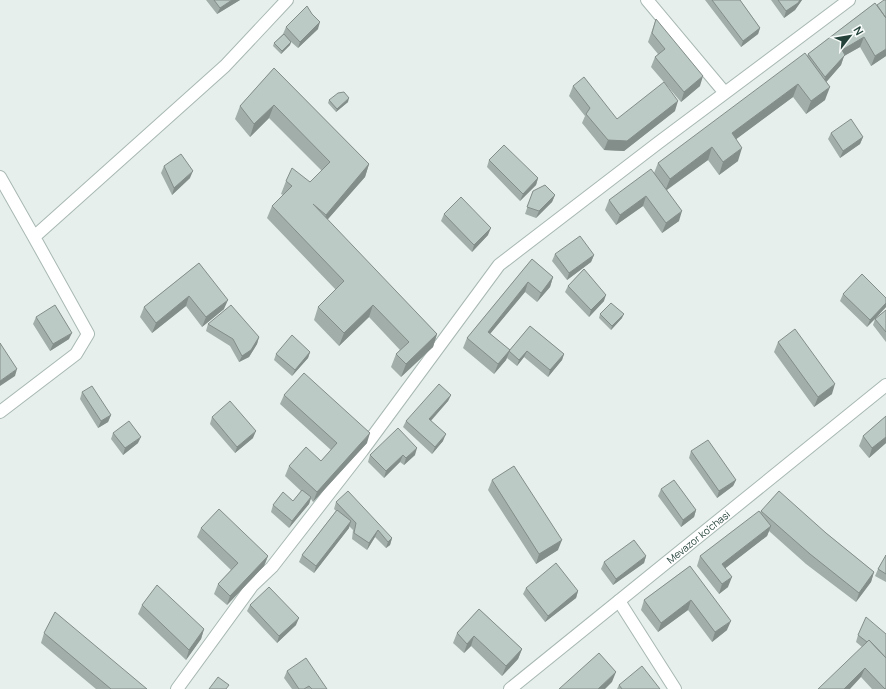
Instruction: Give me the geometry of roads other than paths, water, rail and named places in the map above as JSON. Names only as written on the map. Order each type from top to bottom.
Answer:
[{"type":"street","points":[[34,237],[225,66],[287,0]]},
{"type":"street","points":[[647,0],[725,93]]},
{"type":"street","points":[[177,689],[252,586],[272,567],[362,451],[499,265],[849,0]]},
{"type":"street","points":[[0,177],[88,334],[76,354],[0,412]]},
{"type":"street","name":"Mevazor ko'chasi","points":[[510,689],[886,385]]},
{"type":"street","points":[[619,601],[675,689]]}]
